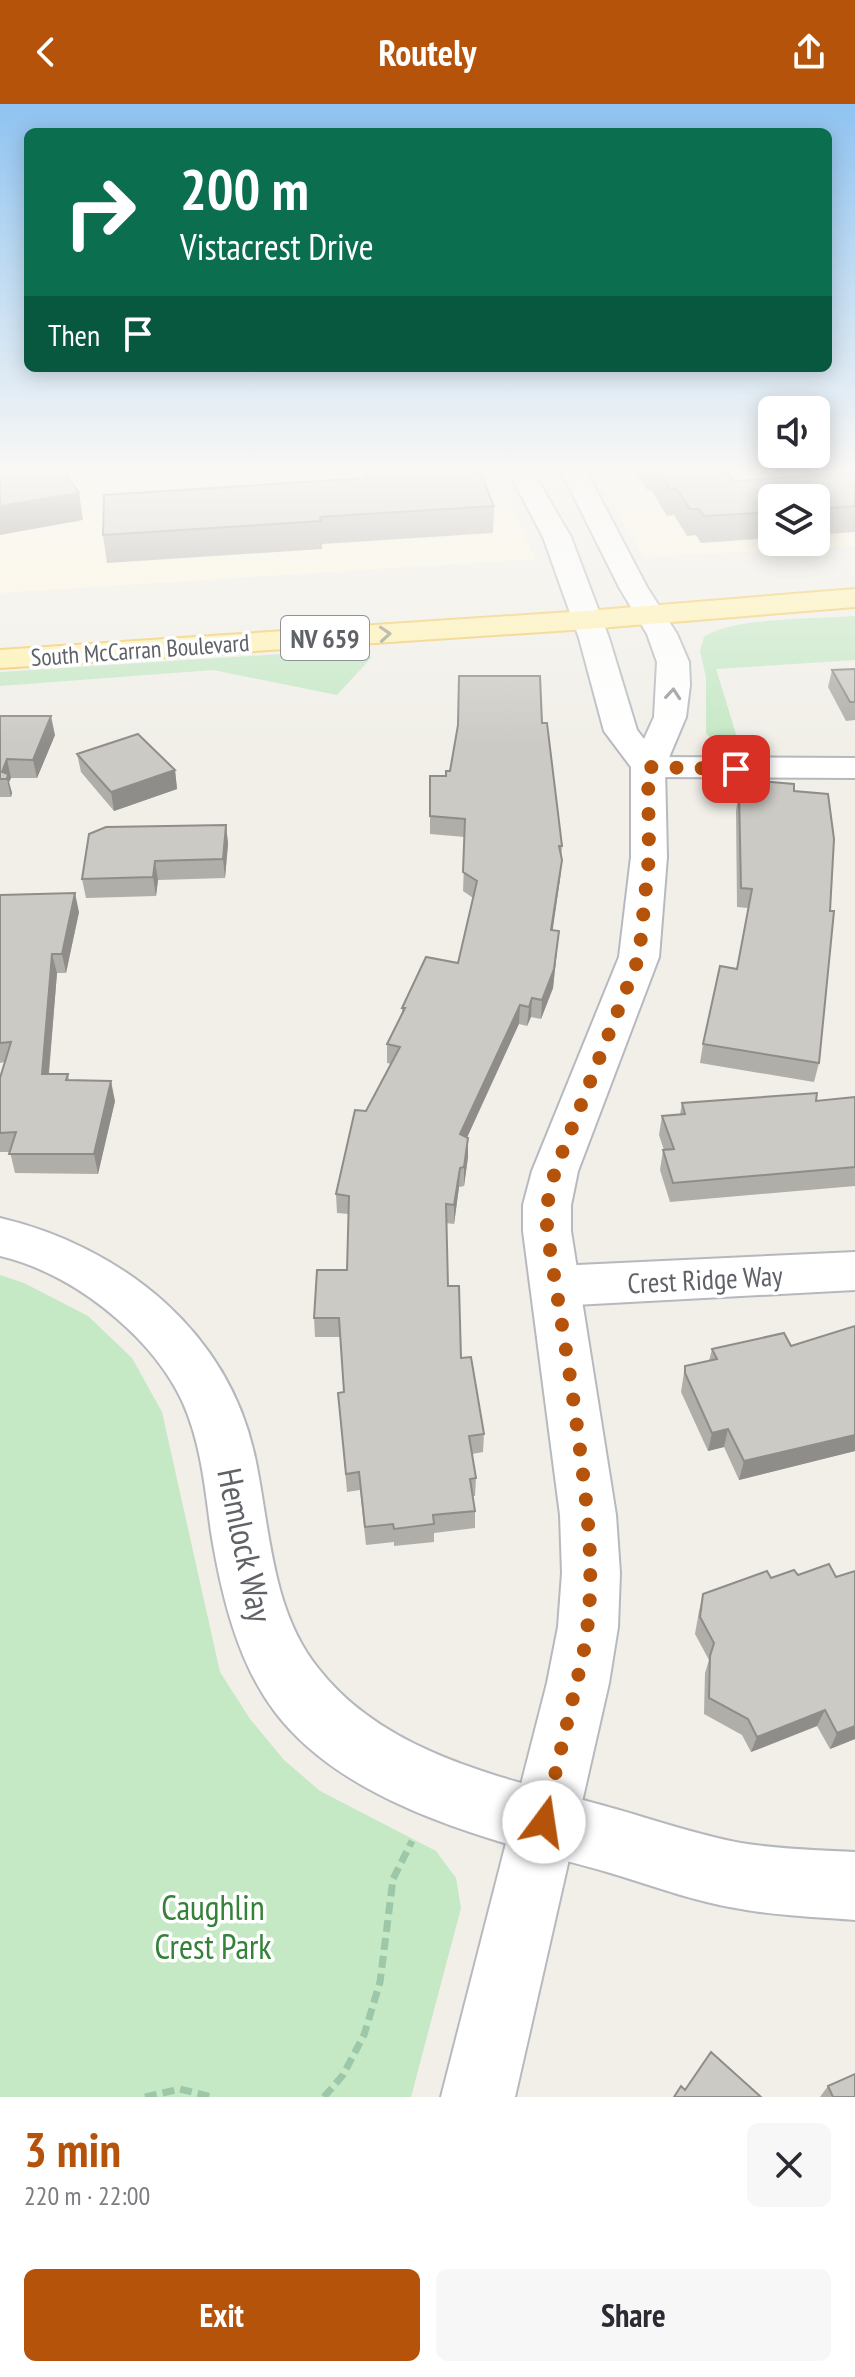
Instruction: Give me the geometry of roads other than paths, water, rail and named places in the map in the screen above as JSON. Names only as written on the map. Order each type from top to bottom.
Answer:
[{"type":"main road","points":[[760,578],[855,572]]},
{"type":"main road","name":"South McCarran Boulevard","points":[[641,600],[665,585]]},
{"type":"main road","name":"South McCarran Boulevard","points":[[0,659],[641,600],[855,598]]},
{"type":"main road","name":"South McCarran Boulevard","points":[[0,633],[581,606]]},
{"type":"street","points":[[565,560],[621,731],[648,767]]},
{"type":"street","points":[[478,2097],[588,1627],[591,1573],[580,1445],[547,1231],[547,1205],[555,1171],[639,957],[649,857],[648,767],[670,717],[674,685],[673,662],[620,560]]},
{"type":"street","points":[[648,767],[855,768]]},
{"type":"street","name":"Hemlock Way","points":[[0,1237],[61,1257],[105,1281],[148,1314],[183,1353],[209,1397],[227,1451],[246,1573],[264,1636],[297,1691],[335,1733],[399,1771],[544,1822],[738,1875],[855,1886]]},
{"type":"street","name":"Crest Ridge Way","points":[[556,1286],[855,1271]]},
{"type":"park label","name":"Caughlin Crest Park","points":[[213,1926]]}]
